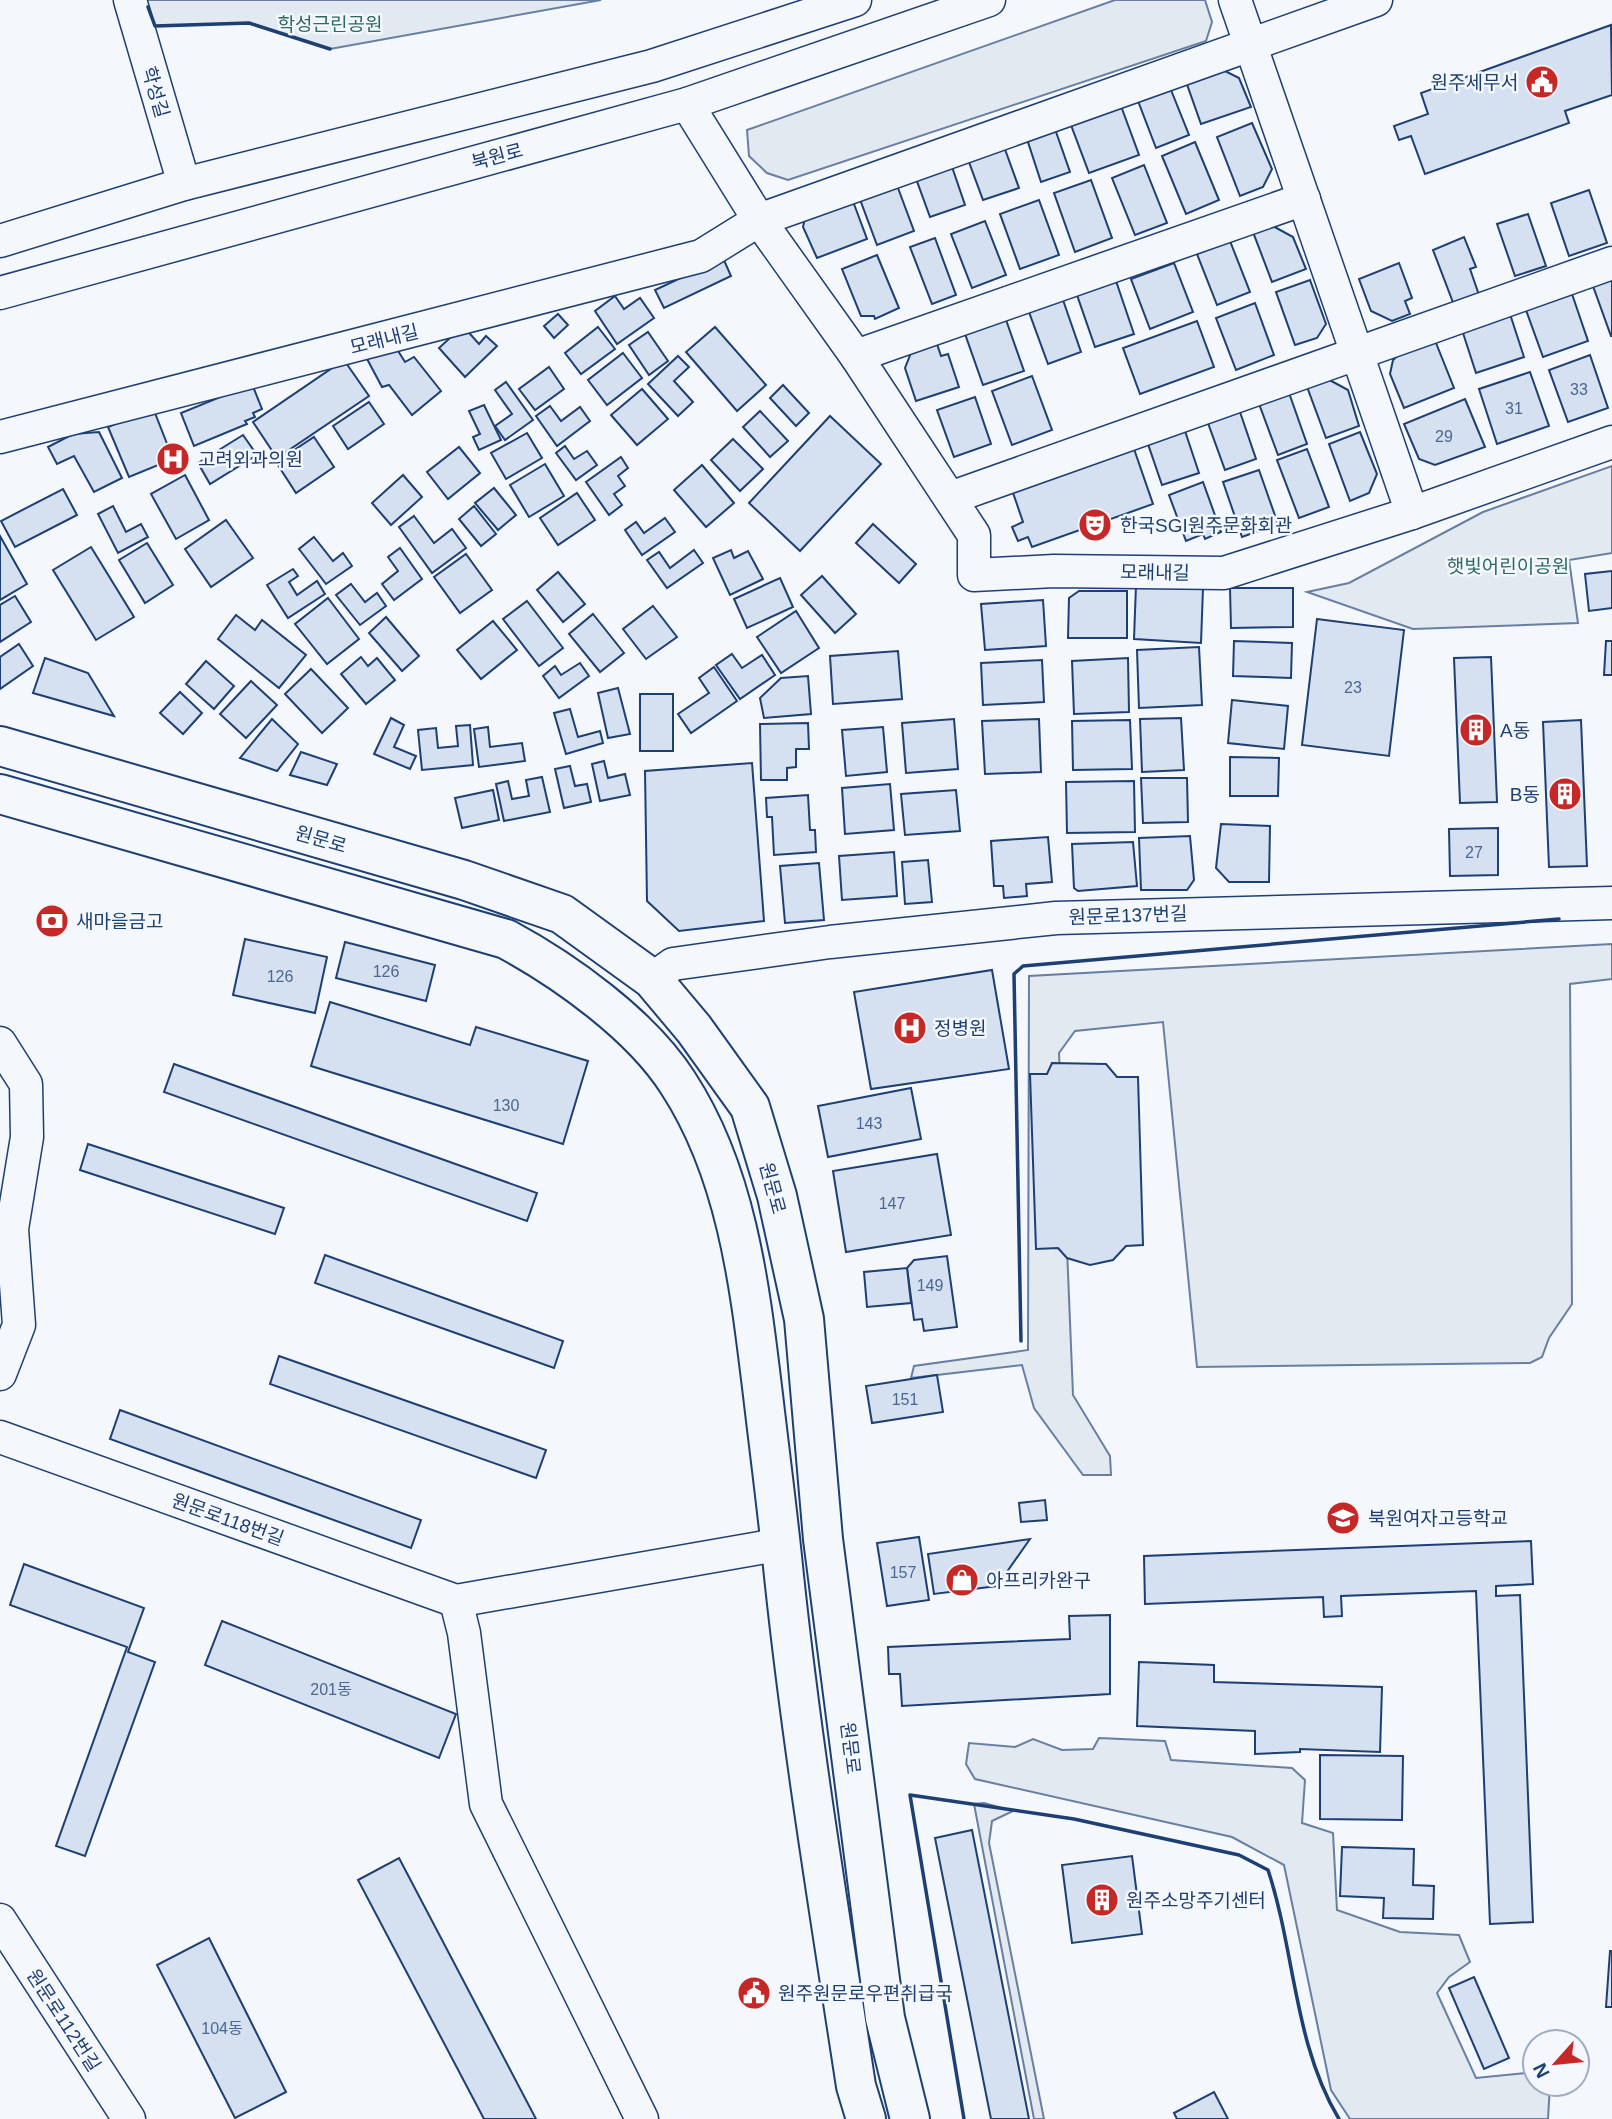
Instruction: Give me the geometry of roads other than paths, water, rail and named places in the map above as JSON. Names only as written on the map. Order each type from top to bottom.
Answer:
[{"type":"main road","name":"원문로","points":[[0,746],[464,880],[562,914],[652,979],[694,1029],[750,1107],[777,1196],[804,1319],[823,1539],[885,2018],[910,2119]]},
{"type":"main road","points":[[0,794],[506,939],[547,961],[613,1013],[634,1031],[678,1082],[711,1150],[735,1215],[752,1310],[820,1849],[856,2086],[866,2119]]},
{"type":"main road","points":[[613,1013],[652,979]]},
{"type":"main road","points":[[782,1544],[823,1539]]},
{"type":"street","name":"학성길","points":[[130,0],[184,184]]},
{"type":"street","points":[[0,241],[184,184],[652,66],[855,0]]},
{"type":"street","name":"북원로","points":[[0,293],[687,104],[989,0]]},
{"type":"street","points":[[1235,0],[1412,513]]},
{"type":"street","name":"모래내길","points":[[0,437],[701,256],[760,220],[1376,0]]},
{"type":"street","name":"모래내길","points":[[687,104],[760,220],[856,356],[974,535],[974,575],[1054,571],[1224,573],[1412,513],[1612,442]]},
{"type":"street","points":[[856,356],[1304,199]]},
{"type":"street","points":[[950,498],[1612,263]]},
{"type":"street","name":"원문로137번길","points":[[652,979],[673,964],[831,942],[1056,918],[1612,903]]},
{"type":"street","points":[[0,1043],[26,1084],[27,1137],[12,1229],[19,1325],[0,1374]]},
{"type":"street","name":"원문로118번길","points":[[0,1437],[456,1601]]},
{"type":"street","points":[[642,2119],[486,1804],[464,1633],[456,1601],[782,1544]]},
{"type":"street","name":"원문로112번길","points":[[0,1920],[129,2119]]},
{"type":"place","name":"원주세무서","points":[[1542,82]]},
{"type":"place","name":"고려외과의원","points":[[173,459]]},
{"type":"place","name":"한국SGI원주문화회관","points":[[1095,525]]},
{"type":"place","name":"A동","points":[[1476,730]]},
{"type":"place","name":"B동","points":[[1565,794]]},
{"type":"place","name":"새마을금고","points":[[52,921]]},
{"type":"place","name":"정병원","points":[[910,1028]]},
{"type":"place","name":"북원여자고등학교","points":[[1343,1518]]},
{"type":"place","name":"아프리카완구","points":[[962,1580]]},
{"type":"place","name":"원주소망주기센터","points":[[1102,1900]]},
{"type":"place","name":"원주원문로우편취급국","points":[[754,1993]]},
{"type":"park label","name":"학성근린공원","points":[[330,24]]},
{"type":"park label","name":"햇빛어린이공원","points":[[1508,566]]}]
